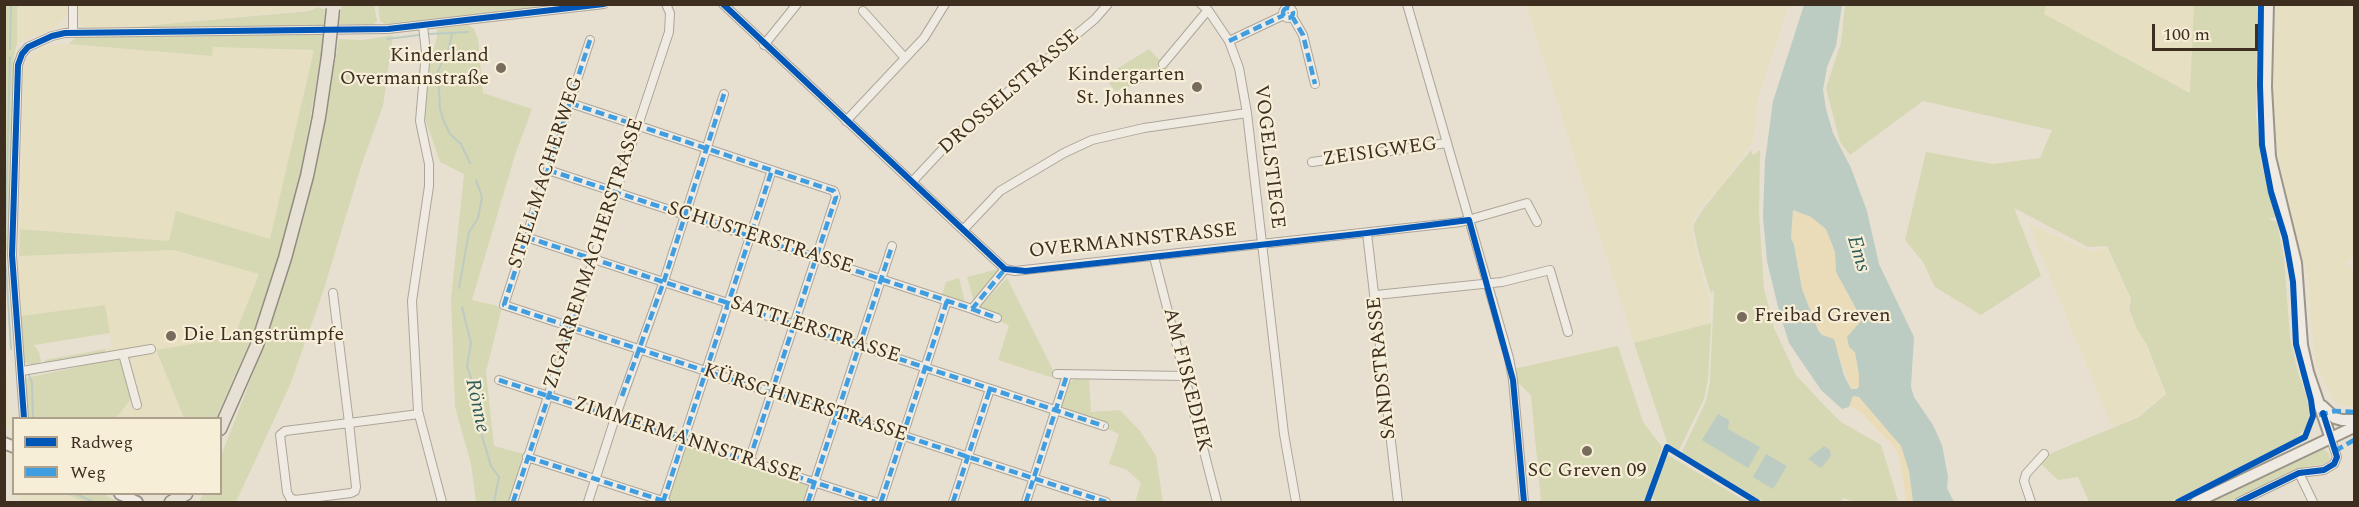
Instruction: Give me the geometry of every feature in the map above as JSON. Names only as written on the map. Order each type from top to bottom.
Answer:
[{"type":"main road","points":[[222,424],[257,345],[285,258],[319,117],[333,7]]},
{"type":"main road","points":[[171,502],[186,495]]},
{"type":"street","points":[[73,4],[73,33]]},
{"type":"street","points":[[24,417],[8,257],[18,65],[22,54],[28,47],[52,36],[73,33],[388,29],[604,4]]},
{"type":"street","name":"ZIGARRENMACHERSTRASSE","points":[[513,502],[669,32],[670,13],[666,4]]},
{"type":"street","name":"OVERMANNSTRASSE","points":[[723,4],[846,122],[1005,268],[1026,271],[1368,233],[1469,220],[1527,203],[1537,222]]},
{"type":"street","points":[[764,45],[797,4]]},
{"type":"street","points":[[846,122],[924,39],[945,4]]},
{"type":"street","name":"DROSSELSTRASSE","points":[[912,182],[955,136],[1095,19],[1108,4]]},
{"type":"street","points":[[1407,4],[1513,380],[1524,502]]},
{"type":"street","points":[[2239,502],[2299,473],[2324,470],[2334,464],[2337,458],[2302,345],[2296,263],[2270,157],[2267,127],[2268,4]]},
{"type":"street","name":"VOGELSTIEGE","points":[[1163,64],[1205,7],[1229,41],[1239,68],[1247,112],[1284,434],[1296,502]]},
{"type":"street","points":[[1229,41],[1288,10],[1303,34],[1315,84]]},
{"type":"street","points":[[863,11],[905,58]]},
{"type":"street","points":[[423,26],[426,52],[420,121],[429,164],[429,186],[412,301],[419,414],[442,502]]},
{"type":"street","name":"STELLMACHERWEG","points":[[504,305],[590,40]]},
{"type":"street","points":[[588,502],[664,281],[724,94]]},
{"type":"street","points":[[570,103],[834,191],[836,197],[749,461]]},
{"type":"street","points":[[963,230],[1000,191],[1064,153],[1092,140],[1144,128],[1247,112]]},
{"type":"street","name":"ZEISIGWEG","points":[[1312,162],[1447,143]]},
{"type":"street","name":"SCHUSTERSTRASSE","points":[[548,170],[998,318]]},
{"type":"street","points":[[528,457],[664,502],[772,170]]},
{"type":"street","name":"SANDSTRASSE","points":[[1368,233],[1398,502]]},
{"type":"street","name":"SATTLERSTRASSE","points":[[526,237],[1104,426]]},
{"type":"street","points":[[808,502],[892,246]]},
{"type":"street","name":"AM FISKEDIEK","points":[[1154,257],[1217,502]]},
{"type":"street","points":[[972,309],[1005,268]]},
{"type":"street","points":[[1376,295],[1487,284],[1550,270],[1568,332]]},
{"type":"street","points":[[333,293],[349,423],[356,487],[351,493],[295,500],[290,498],[287,492],[280,435],[285,431],[349,423],[419,414]]},
{"type":"street","points":[[881,502],[947,301]]},
{"type":"street","name":"KÜRSCHNERSTRASSE","points":[[504,305],[1106,502]]},
{"type":"street","points":[[21,370],[152,349]]},
{"type":"street","points":[[123,354],[137,405]]},
{"type":"street","points":[[1057,374],[1185,376]]},
{"type":"street","points":[[1026,502],[1067,375]]},
{"type":"street","name":"ZIMMERMANNSTRASSE","points":[[499,380],[875,502]]},
{"type":"street","points":[[953,502],[990,389]]},
{"type":"street","points":[[2319,404],[2335,418],[2355,420]]},
{"type":"street","points":[[2196,502],[2355,428]]},
{"type":"street","points":[[2031,502],[2024,481],[2026,474],[2044,454]]},
{"type":"street","points":[[2299,473],[2313,502]]},
{"type":"street","points":[[122,495],[137,502]]},
{"type":"shaded area","points":[[77,4],[319,5],[309,10],[88,31],[80,25]]},
{"type":"shaded area","points":[[17,5],[69,5],[69,10],[66,17],[54,29],[17,43]]},
{"type":"shaded area","points":[[1526,5],[1789,5],[1758,98],[1753,142],[1719,188],[1701,207],[1691,225],[1698,261],[1709,296],[1709,323],[1634,343]]},
{"type":"shaded area","points":[[2046,5],[2194,5],[2191,93],[2043,14]]},
{"type":"shaded area","points":[[2275,5],[2344,5],[2354,10],[2354,254],[2347,264],[2354,270],[2354,406],[2342,406],[2334,401],[2319,373],[2314,354],[2308,276],[2290,212],[2273,132]]},
{"type":"shaded area","points":[[69,44],[211,56],[213,47],[314,50],[271,240],[176,211],[169,241],[20,229],[24,68],[31,56],[41,48]]},
{"type":"shaded area","points":[[2028,223],[2089,251],[2107,248],[2130,299],[2128,309],[2146,345],[2165,394],[2138,416],[2112,427]]},
{"type":"shaded area","points":[[174,250],[259,274],[234,337],[156,351],[184,417],[117,417],[132,398],[115,359],[105,354],[105,349],[112,347],[104,305],[20,316],[19,256]]},
{"type":"shaded area","points":[[4,322],[7,351],[5,352],[10,428],[5,426]]},
{"type":"shaded area","points":[[18,495],[68,495],[84,502],[19,502]]},
{"type":"green space","points":[[378,4],[558,5],[385,24],[380,21]]},
{"type":"green space","points":[[6,5],[17,5],[17,43],[14,57],[8,250],[5,251]]},
{"type":"green space","points":[[342,5],[374,5],[377,21],[373,25],[339,24]]},
{"type":"green space","points":[[1845,5],[2046,5],[2044,14],[2190,93],[2194,5],[2257,5],[2256,114],[2261,162],[2276,217],[2268,219],[2277,222],[2284,259],[2290,338],[2307,398],[2309,414],[2307,426],[2297,438],[2170,502],[2089,502],[2078,477],[2058,480],[2040,463],[2047,455],[2139,417],[2166,394],[2147,345],[2129,309],[2131,299],[2107,246],[2088,247],[2014,208],[2041,276],[1981,315],[1935,287],[1923,262],[1905,240],[1926,152],[1993,164],[2040,158],[2052,130],[1923,101],[1850,155],[1840,142],[1826,88],[1841,43]]},
{"type":"green space","points":[[318,7],[325,10],[321,54],[301,174],[282,244],[251,339],[216,417],[184,417],[156,350],[234,337],[259,274],[174,250],[19,256],[20,229],[169,241],[176,211],[270,239],[314,50],[213,47],[212,56],[69,44],[74,39],[111,29],[309,11]]},
{"type":"green space","points":[[468,25],[474,29],[478,39],[483,93],[532,109],[515,155],[472,300],[502,307],[486,372],[494,446],[524,454],[509,502],[476,502],[471,464],[455,407],[451,299],[464,174],[440,162],[423,113],[428,69],[437,29]]},
{"type":"green space","points":[[393,35],[383,106],[362,163],[323,292],[290,385],[236,502],[199,502],[202,495],[222,495],[222,453],[264,345],[306,210],[339,39],[363,40]]},
{"type":"green space","points":[[1149,49],[1173,74],[1115,91],[1104,77]]},
{"type":"green space","name":"Freibad Greven","points":[[1751,150],[1753,155],[1760,150],[1759,213],[1764,289],[1774,328],[1796,375],[1841,422],[1881,445],[1898,500],[1854,502],[1843,498],[1841,502],[1764,502],[1681,454],[1706,401],[1710,382],[1714,293],[1713,290],[1711,294],[1693,226],[1703,209]]},
{"type":"green space","points":[[999,270],[974,302],[967,277]]},
{"type":"green space","points":[[959,278],[965,302],[942,295],[946,282]]},
{"type":"green space","points":[[1007,278],[1057,378],[1064,379],[1063,381],[998,360],[1009,325],[999,321],[1000,317],[978,309]]},
{"type":"green space","points":[[105,305],[110,333],[34,345],[41,361],[36,365],[24,361],[20,316]]},
{"type":"green space","points":[[1711,323],[1708,379],[1704,399],[1678,452],[1667,442],[1634,343]]},
{"type":"green space","points":[[1618,346],[1643,422],[1662,447],[1646,497],[1642,502],[1541,502],[1531,395],[1515,380],[1513,369]]},
{"type":"green space","points":[[105,349],[105,354],[45,363],[45,360]]},
{"type":"green space","points":[[115,359],[120,360],[132,398],[117,417],[28,417],[26,378]]},
{"type":"green space","points":[[1074,379],[1089,379],[1091,412],[1120,410],[1140,431],[1156,456],[1163,502],[1135,502],[1141,483],[1127,470],[1109,464],[1119,434],[1061,407],[1068,384]]},
{"type":"green space","points":[[692,446],[808,485],[809,490],[805,502],[670,501],[668,498],[683,451],[686,447]]},
{"type":"green space","points":[[2324,449],[2329,453],[2330,460],[2323,464],[2285,474],[2229,502],[2212,502]]},
{"type":"green space","points":[[1668,455],[1747,502],[1657,502],[1651,497]]},
{"type":"green space","points":[[68,495],[105,495],[118,502],[84,502]]},
{"type":"sand","points":[[1793,210],[1811,217],[1826,228],[1835,252],[1836,272],[1859,314],[1861,320],[1855,352],[1859,375],[1857,389],[1850,387],[1839,355],[1818,330],[1802,289],[1791,238]]},
{"type":"sand","points":[[1853,396],[1861,398],[1901,446],[1909,471],[1913,502],[1906,502],[1900,459],[1895,448],[1859,411],[1849,407]]},
{"type":"water","name":"Ems","points":[[1804,5],[1842,5],[1836,46],[1827,67],[1823,90],[1826,109],[1833,133],[1851,168],[1867,211],[1879,264],[1914,337],[1911,387],[1914,397],[1933,425],[1942,445],[1948,477],[1947,488],[1954,502],[1913,502],[1909,471],[1901,446],[1859,397],[1853,396],[1849,407],[1842,409],[1821,390],[1789,343],[1767,261],[1763,217],[1765,161],[1773,101]],"holes":[[[1793,210],[1811,217],[1826,229],[1835,252],[1836,272],[1861,321],[1847,337],[1849,347],[1855,352],[1859,375],[1857,389],[1851,389],[1844,375],[1834,339],[1822,335],[1818,330],[1802,289],[1791,238]]]},
{"type":"water","points":[[1718,414],[1729,420],[1728,429],[1760,447],[1748,468],[1702,440]]},
{"type":"water","points":[[1824,446],[1830,450],[1831,456],[1821,468],[1808,459]]},
{"type":"water","points":[[1766,454],[1787,466],[1773,489],[1753,477]]},
{"type":"waterway","points":[[10,49],[11,4]]},
{"type":"waterway","name":"Rönne","points":[[430,34],[468,32]]},
{"type":"waterway","name":"Rönne","points":[[452,34],[449,48],[438,71],[440,109],[450,134],[461,144],[470,163]]},
{"type":"waterway","name":"Rönne","points":[[387,39],[419,35]]},
{"type":"waterway","points":[[5,252],[10,57]]},
{"type":"waterway","name":"Rönne","points":[[459,288],[469,232],[478,218],[482,197],[476,180]]},
{"type":"waterway","points":[[6,267],[11,349]]},
{"type":"waterway","name":"Rönne","points":[[462,307],[471,343],[467,366],[477,396],[473,406],[491,466],[499,477],[494,502]]},
{"type":"waterway","points":[[29,375],[32,383],[33,417]]},
{"type":"waterway","points":[[78,495],[94,502]]},
{"type":"marked path","points":[[1288,8],[1293,13],[1288,18],[1283,13],[1288,8]]},
{"type":"marked path","points":[[1229,41],[1284,15]]},
{"type":"marked path","points":[[1292,16],[1303,35],[1315,84]]},
{"type":"marked path","points":[[590,40],[504,305],[1106,502]]},
{"type":"marked path","points":[[622,396],[664,281],[724,94]]},
{"type":"marked path","points":[[570,103],[834,191],[836,197],[749,461]]},
{"type":"marked path","points":[[548,170],[972,309],[1005,269]]},
{"type":"marked path","points":[[663,502],[772,170]]},
{"type":"marked path","points":[[526,237],[1104,426]]},
{"type":"marked path","points":[[808,502],[892,246]]},
{"type":"marked path","points":[[881,502],[947,301]]},
{"type":"marked path","points":[[513,502],[579,306]]},
{"type":"marked path","points":[[972,309],[997,318]]},
{"type":"marked path","points":[[1026,502],[1067,375]]},
{"type":"marked path","points":[[499,380],[875,502]]},
{"type":"marked path","points":[[953,502],[990,389]]},
{"type":"marked path","points":[[2319,415],[2335,411],[2354,412]]},
{"type":"marked path","points":[[2335,451],[2354,440]]},
{"type":"marked path","points":[[527,457],[667,502]]},
{"type":"cycle path","points":[[24,417],[12,255],[18,65],[22,54],[28,47],[65,33],[388,29],[604,4]]},
{"type":"cycle path","points":[[723,4],[1005,269],[1026,271],[1469,220],[1513,380],[1524,502]]},
{"type":"cycle path","points":[[2178,502],[2305,437],[2313,416],[2296,344],[2293,282],[2285,237],[2271,192],[2262,145],[2261,4]]},
{"type":"cycle path","points":[[2239,502],[2299,473],[2324,470],[2334,464],[2337,457],[2323,413]]},
{"type":"cycle path","points":[[1647,502],[1667,447],[1757,502]]},
{"type":"place","name":"Kinderland Overmannstraße","points":[[501,68]]},
{"type":"place","name":"Kindergarten St. Johannes","points":[[1197,87]]},
{"type":"place","name":"Freibad Greven","points":[[1742,317]]},
{"type":"place","name":"Die Langstrümpfe","points":[[171,336]]},
{"type":"place","name":"SC Greven 09","points":[[1587,451]]}]
